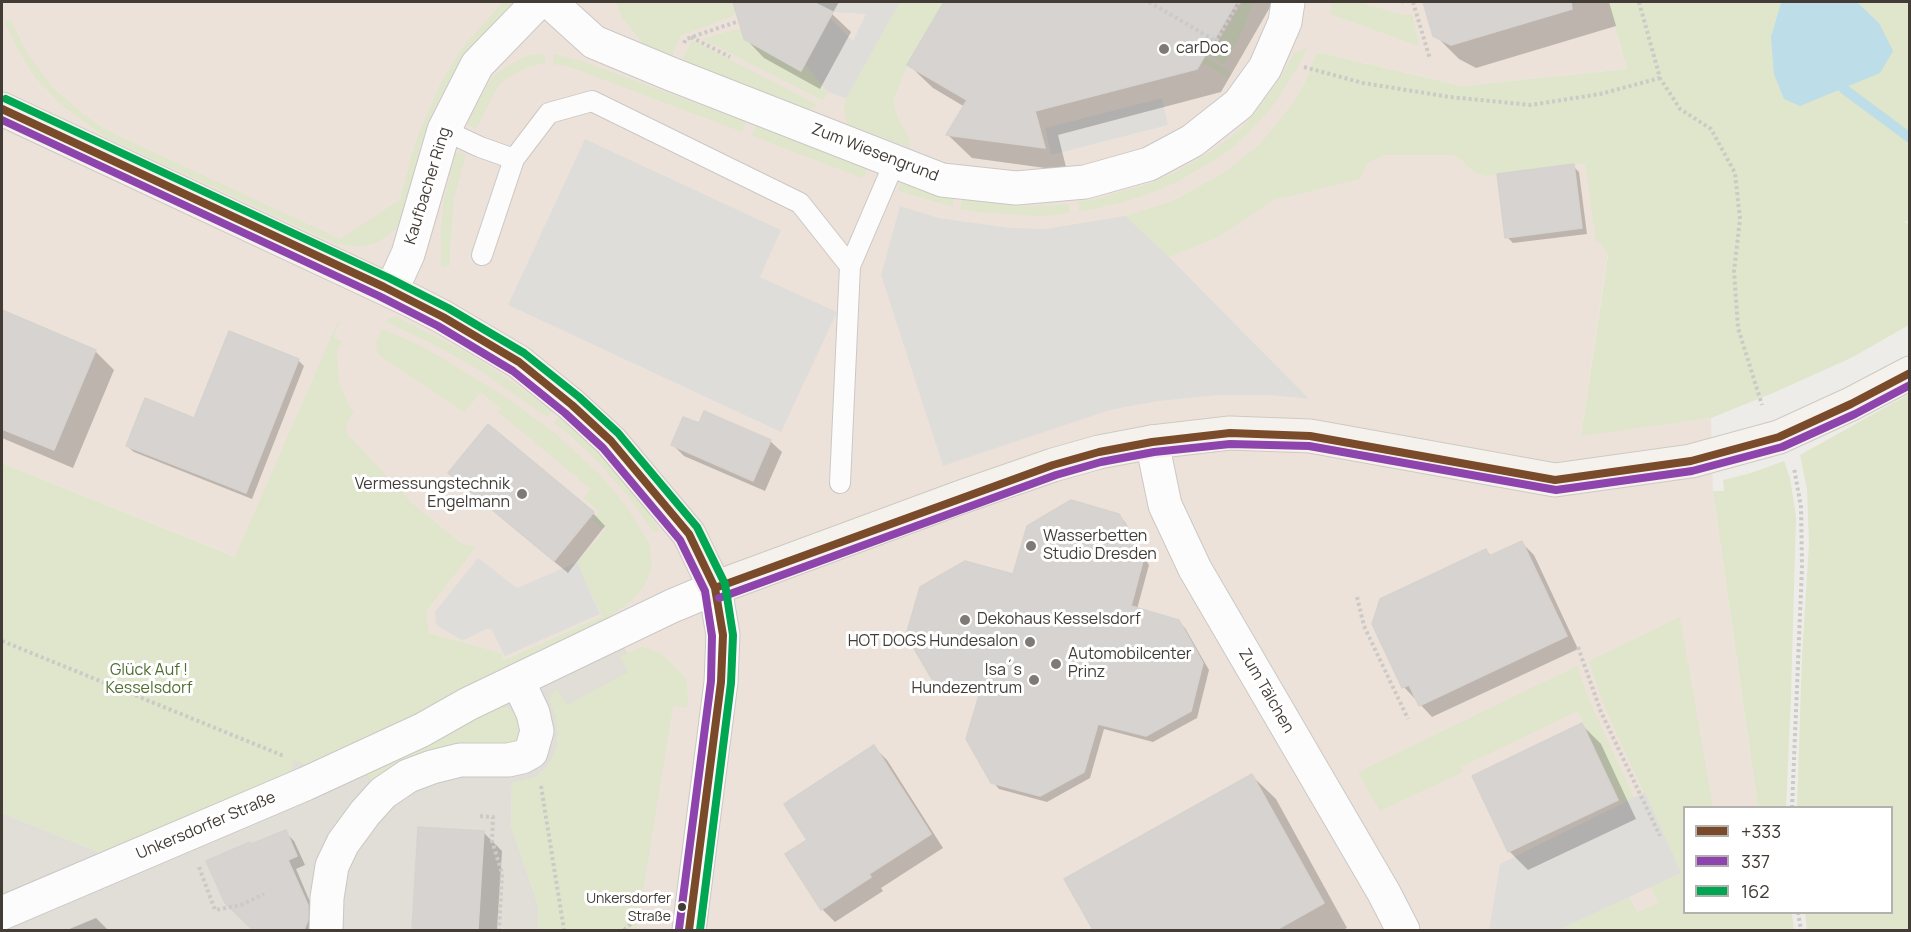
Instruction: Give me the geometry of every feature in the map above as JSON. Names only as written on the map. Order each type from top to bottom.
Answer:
[{"type":"street","name":"Kaufbacher Ring","points":[[391,291],[408,254],[444,130],[477,65],[538,2]]},
{"type":"street","name":"Zum Wiesengrund","points":[[550,2],[594,42],[671,74],[942,180],[1016,188],[1085,183],[1149,164],[1192,141],[1239,104],[1265,68],[1285,22],[1288,2]]},
{"type":"street","points":[[2,109],[391,291],[443,317],[519,362],[572,405],[611,441],[689,534],[715,588],[723,634],[721,682],[689,930]]},
{"type":"street","name":"Unkersdorfer Straße","points":[[2,913],[305,784],[422,730],[468,704],[672,606],[715,588],[1053,465],[1099,452],[1152,442],[1230,433],[1310,436],[1555,480],[1691,460],[1779,437],[1851,404],[1910,373]]},
{"type":"street","name":"Zum Tälchen","points":[[1152,442],[1165,505],[1195,569],[1384,892],[1403,930]]},
{"type":"street","points":[[326,930],[327,898],[332,866],[343,843],[383,793],[408,776],[432,767],[460,760],[508,760],[531,752],[537,731],[533,713],[518,681]]},
{"type":"lane","points":[[482,255],[514,159],[549,113],[592,101],[800,203],[850,266]]},
{"type":"lane","points":[[444,130],[480,147],[514,159]]},
{"type":"lane","points":[[840,483],[850,266],[895,161]]},
{"type":"path","points":[[1149,2],[1216,40],[1239,2]]},
{"type":"path","points":[[1413,2],[1430,59]]},
{"type":"path","points":[[1639,2],[1659,78],[1680,109],[1711,129],[1735,173],[1740,219],[1734,271],[1738,328],[1763,408]]},
{"type":"path","points":[[671,74],[686,39],[736,22]]},
{"type":"path","points":[[1303,67],[1363,83],[1450,97],[1531,105],[1600,94],[1659,78]]},
{"type":"path","points":[[1792,458],[1801,507],[1802,567],[1792,806]]},
{"type":"path","points":[[1358,597],[1364,626],[1408,719]]},
{"type":"path","points":[[2,641],[294,759]]},
{"type":"path","points":[[1578,647],[1601,712],[1660,836]]},
{"type":"path","points":[[540,781],[564,930]]},
{"type":"path","points":[[480,816],[493,817],[492,842],[502,873],[499,930]]},
{"type":"path","points":[[186,835],[215,910],[241,904],[264,894]]},
{"type":"path","points":[[624,930],[636,919],[657,913]]},
{"type":"path","points":[[1798,914],[1801,930]]},
{"type":"shaded area","points":[[2,2],[1608,2],[1627,69],[1462,86],[1317,52],[1303,86],[1627,124],[1581,435],[1711,418],[1713,491],[1758,806],[1683,806],[1683,914],[1687,914],[1712,930],[637,930],[639,912],[637,672],[624,645],[602,616],[504,660],[500,653],[429,633],[2,463]]},
{"type":"shaded area","points":[[813,2],[900,2],[846,98],[828,92],[805,64],[830,18],[853,41],[866,14],[833,12]]},
{"type":"shaded area","points":[[1162,98],[1168,125],[1051,155],[1045,128]]},
{"type":"shaded area","points":[[585,139],[781,230],[760,277],[837,312],[781,432],[508,305]]},
{"type":"shaded area","points":[[900,206],[938,218],[1009,228],[1046,229],[1125,216],[1169,257],[1309,399],[1269,395],[1218,395],[1125,407],[943,466],[881,275]]},
{"type":"shaded area","points":[[478,558],[517,588],[577,562],[600,614],[505,656],[491,629],[462,640],[436,625],[435,612]]},
{"type":"shaded area","points":[[610,616],[637,672],[556,718],[558,733],[553,758],[546,768],[534,778],[512,783],[511,825],[538,904],[538,930],[2,930],[2,813],[104,856],[294,759],[305,764],[335,751],[351,752]]},
{"type":"shaded area","points":[[1645,792],[1681,873],[1558,930],[1489,930],[1500,864]]},
{"type":"green space","points":[[503,2],[509,2],[511,5],[471,46],[460,61],[434,109],[420,146],[402,218],[387,236],[376,243],[360,247],[337,244],[105,137],[63,106],[34,76],[5,22],[10,19],[28,54],[53,88],[87,117],[108,131],[340,239],[400,200],[415,143],[440,84],[462,48]]},
{"type":"green space","points":[[616,2],[739,2],[735,9],[736,13],[732,16],[680,36],[672,57],[644,44],[622,18]]},
{"type":"green space","points":[[900,2],[944,2],[907,65],[893,101],[898,119],[908,135],[910,146],[908,147],[847,124],[844,109],[846,98]]},
{"type":"green space","points":[[1102,2],[1113,2],[1225,69],[1230,73],[1228,78]]},
{"type":"green space","points":[[1119,2],[1140,2],[1217,46],[1243,2],[1253,2],[1243,30],[1224,64]]},
{"type":"green space","points":[[1332,2],[1358,2],[1403,15],[1412,14],[1419,46],[1330,14]]},
{"type":"green space","points":[[1608,2],[1787,2],[1781,3],[1879,23],[1857,2],[1909,2],[1910,220],[1904,222],[1909,224],[1909,325],[1851,358],[1711,418],[1581,436],[1608,255],[1603,246],[1596,241],[1585,163],[1486,176],[1475,173],[1462,160],[1453,155],[1384,155],[1367,163],[1360,179],[1274,200],[1218,237],[1169,257],[1033,277],[900,206],[938,218],[1009,228],[1046,229],[1125,216],[1173,201],[1224,173],[1260,144],[1294,102],[1317,52],[1462,86],[1627,69]]},
{"type":"green space","points":[[741,29],[749,34],[746,40],[800,71],[805,64],[828,92],[825,98],[822,100],[702,39]]},
{"type":"green space","points":[[692,40],[818,105],[809,110],[682,61]]},
{"type":"green space","points":[[1307,48],[1275,103],[1236,145],[1218,158],[1177,182],[1148,194],[1121,203],[1079,212],[1078,202],[1145,185],[1174,173],[1214,150],[1243,127],[1254,114],[1281,77],[1295,52]]},
{"type":"green space","points":[[545,53],[545,63],[525,68],[498,86],[476,129],[467,124],[491,79],[523,57]]},
{"type":"green space","points":[[554,54],[579,60],[746,122],[742,132],[570,67],[553,64]]},
{"type":"green space","points":[[756,126],[868,169],[862,178],[752,136]]},
{"type":"green space","points":[[456,152],[466,154],[454,199],[450,266],[441,267],[444,199]]},
{"type":"green space","points":[[901,182],[954,198],[953,207],[898,191]]},
{"type":"green space","points":[[962,199],[1019,206],[1069,204],[1070,213],[1041,216],[984,213],[960,209]]},
{"type":"green space","points":[[397,317],[466,352],[552,411],[547,417],[481,371],[433,344],[386,322],[390,318]]},
{"type":"green space","name":"Glück Auf ! Kesselsdorf","points":[[338,321],[340,322],[333,337],[342,341],[338,348],[337,358],[339,381],[347,403],[354,411],[348,420],[346,430],[349,436],[413,504],[462,544],[476,547],[426,611],[429,633],[501,653],[504,660],[602,616],[577,562],[605,530],[593,520],[599,511],[583,498],[591,489],[578,479],[579,476],[575,476],[498,412],[501,409],[481,392],[464,412],[380,356],[376,344],[382,329],[420,345],[504,396],[555,433],[599,474],[626,506],[650,544],[652,567],[645,585],[629,603],[610,616],[612,621],[351,752],[335,751],[305,764],[294,760],[290,779],[104,856],[2,813],[2,463],[235,557]]},
{"type":"green space","points":[[1909,394],[1909,930],[1807,930],[1805,914],[1893,914],[1893,806],[1797,806],[1802,657],[1809,543],[1807,489],[1800,455]]},
{"type":"green space","points":[[558,417],[598,451],[637,495],[660,530],[654,533],[628,496],[598,462],[568,433],[554,423]]},
{"type":"green space","points":[[1784,461],[1790,478],[1796,516],[1786,806],[1758,806],[1713,491],[1724,491],[1723,480]]},
{"type":"green space","points":[[1680,617],[1713,806],[1683,806],[1683,914],[1792,914],[1794,930],[1558,930],[1629,897],[1637,912],[1658,903],[1651,887],[1681,873],[1604,706],[1589,661]]},
{"type":"green space","points":[[642,647],[658,652],[686,678],[688,698],[687,708],[673,706],[637,930],[538,930],[538,904],[511,825],[512,783],[534,778],[546,768],[553,758],[558,733],[556,718],[550,702],[551,693],[557,689],[567,705],[628,672],[620,656]]},
{"type":"green space","points":[[1577,666],[1590,702],[1634,798],[1622,804],[1578,711],[1461,767],[1463,772],[1380,811],[1358,772]]},
{"type":"green space","points":[[498,706],[509,708],[522,722],[521,743],[373,785],[366,771]]},
{"type":"water","points":[[1857,2],[1879,23],[1893,51],[1880,73],[1800,106],[1784,99],[1774,74],[1771,37],[1781,3]]},
{"type":"building","points":[[733,2],[813,2],[833,12],[801,71],[744,39]]},
{"type":"building","points":[[944,2],[1236,2],[1197,69],[1035,111],[1045,148],[946,135],[967,100],[907,65]]},
{"type":"building","points":[[1423,2],[1571,2],[1572,9],[1451,45],[1433,36]]},
{"type":"building","points":[[1574,164],[1582,228],[1505,238],[1497,174]]},
{"type":"building","points":[[2,310],[96,350],[54,450],[2,429]]},
{"type":"building","points":[[229,331],[299,359],[246,493],[126,446],[145,398],[194,418]]},
{"type":"building","points":[[704,411],[771,440],[753,481],[671,445],[683,417],[699,423]]},
{"type":"building","name":"Vermessungstechnik Engelmann","points":[[488,424],[594,512],[554,561],[448,473]]},
{"type":"building","points":[[1071,500],[1119,514],[1144,557],[1131,606],[1179,620],[1203,663],[1191,711],[1146,736],[1098,724],[1084,772],[1040,796],[991,783],[966,739],[980,692],[932,679],[906,635],[920,587],[965,561],[1013,574],[1027,526]]},
{"type":"building","points":[[1522,541],[1567,636],[1419,706],[1409,685],[1402,688],[1372,624],[1380,599],[1486,549],[1489,556]]},
{"type":"building","points":[[1582,723],[1618,800],[1508,852],[1472,776]]},
{"type":"building","points":[[874,745],[931,834],[869,874],[871,877],[821,910],[785,854],[807,840],[784,804]]},
{"type":"building","points":[[1252,774],[1324,903],[1276,930],[1093,930],[1064,879]]},
{"type":"building","points":[[418,827],[484,831],[478,930],[412,930]]},
{"type":"building","points":[[286,830],[297,856],[288,860],[308,905],[308,920],[304,930],[253,930],[225,903],[206,861],[250,842],[251,844]]},
{"type":"waterway","points":[[1838,77],[1844,89],[1910,138]]},
{"type":"transit line","name":"162","points":[[6,99],[389,278],[448,308],[524,353],[579,397],[618,433],[697,527],[725,584],[733,635],[731,683],[700,930]]},
{"type":"transit line","name":"+333","points":[[2,109],[384,287],[443,317],[519,362],[572,405],[611,441],[689,534],[715,588],[723,635],[721,682],[689,930]]},
{"type":"transit line","name":"337","points":[[2,120],[379,296],[438,326],[513,371],[565,413],[603,448],[680,540],[705,591],[712,636],[711,681],[679,929]]},
{"type":"transit line","name":"+333","points":[[715,588],[1053,465],[1099,452],[1152,442],[1230,433],[1310,436],[1555,480],[1691,461],[1779,437],[1851,404],[1910,373]]},
{"type":"transit line","name":"337","points":[[719,598],[1056,475],[1101,462],[1154,452],[1230,444],[1309,446],[1556,490],[1692,471],[1782,447],[1855,414],[1910,385]]},
{"type":"place","name":"carDoc","points":[[1164,49]]},
{"type":"place","name":"Vermessungstechnik Engelmann","points":[[522,494]]},
{"type":"place","name":"Wasserbetten Studio Dresden","points":[[1031,546]]},
{"type":"place","name":"Dekohaus Kesselsdorf","points":[[965,620]]},
{"type":"place","name":"HOT DOGS Hundesalon","points":[[1030,642]]},
{"type":"place","name":"Automobilcenter Prinz","points":[[1056,664]]},
{"type":"place","name":"Isa´s Hundezentrum","points":[[1034,680]]},
{"type":"place","name":"Unkersdorfer Straße","points":[[682,907]]}]
